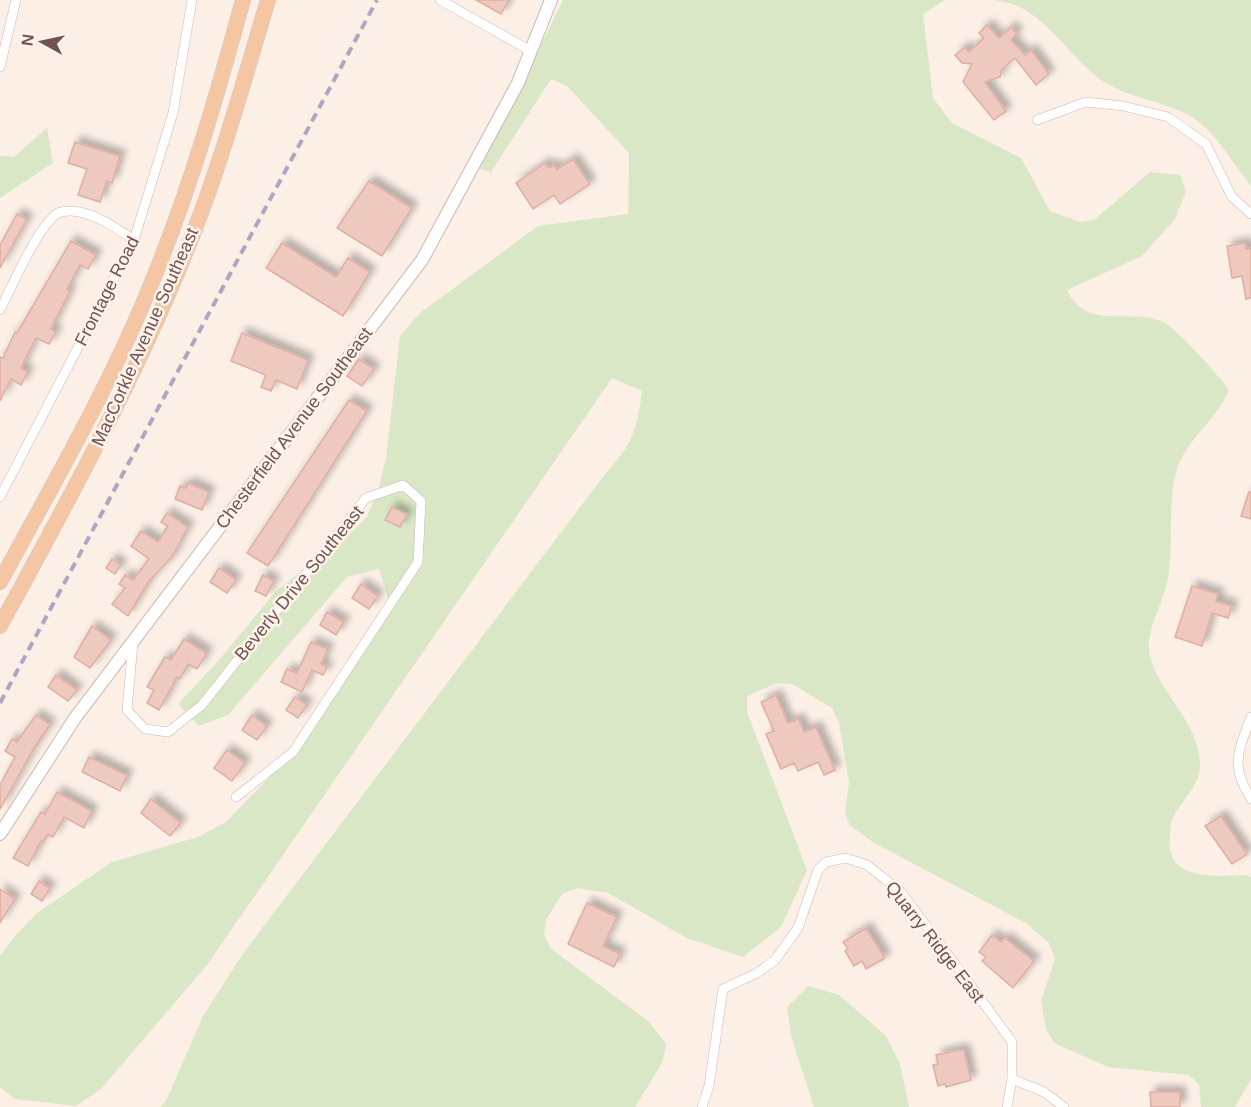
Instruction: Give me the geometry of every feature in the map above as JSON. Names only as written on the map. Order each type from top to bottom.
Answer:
[{"type":"main road","name":"MacCorkle Avenue Southeast","points":[[0,582],[98,400],[154,279],[205,138],[243,0]]},
{"type":"main road","name":"MacCorkle Avenue Southeast","points":[[0,626],[81,479],[147,344],[188,248],[241,91],[268,0]]},
{"type":"street","points":[[0,67],[16,0]]},
{"type":"street","name":"Frontage Road","points":[[0,497],[134,240],[173,113],[192,0]]},
{"type":"street","points":[[440,0],[531,51]]},
{"type":"street","name":"Chesterfield Avenue Southeast","points":[[0,834],[75,718],[422,260],[518,83],[551,0]]},
{"type":"street","points":[[1037,120],[1086,102],[1123,106],[1168,117],[1206,144],[1232,197],[1251,214]]},
{"type":"street","points":[[0,310],[46,223],[59,212],[75,211],[114,227],[134,240]]},
{"type":"street","name":"Beverly Drive Southeast","points":[[133,643],[127,710],[145,729],[168,732],[202,705],[366,498],[404,484],[421,501],[418,562],[293,752],[236,797]]},
{"type":"street","points":[[1251,717],[1236,755],[1242,784],[1251,799]]},
{"type":"street","name":"Quarry Ridge East","points":[[702,1107],[710,1086],[723,989],[757,973],[775,960],[798,928],[818,870],[826,862],[846,858],[867,865],[900,891],[1012,1042],[1012,1079]]},
{"type":"street","points":[[1007,1107],[1012,1079],[1044,1092],[1064,1107]]},
{"type":"green space","points":[[563,0],[945,0],[923,14],[933,98],[952,123],[1021,158],[1050,211],[1080,222],[1094,220],[1150,172],[1180,175],[1186,191],[1175,219],[1142,256],[1067,290],[1075,303],[1096,314],[1135,316],[1161,321],[1168,325],[1196,352],[1229,390],[1219,408],[1182,457],[1177,471],[1173,486],[1169,572],[1151,631],[1149,649],[1155,671],[1194,736],[1200,764],[1195,785],[1172,821],[1171,852],[1176,862],[1184,869],[1195,873],[1251,877],[1251,1079],[1235,1107],[1201,1107],[1199,1085],[1189,1075],[1108,1067],[1054,1043],[1046,1029],[1041,1001],[1055,959],[1049,943],[1026,923],[874,843],[850,826],[845,813],[849,782],[839,723],[832,708],[792,684],[777,683],[747,696],[747,712],[807,870],[781,927],[743,957],[687,938],[608,893],[577,888],[562,894],[546,920],[544,935],[551,949],[648,1021],[666,1044],[662,1063],[635,1107],[160,1107],[166,1101],[203,1016],[242,955],[627,445],[635,427],[642,391],[612,378],[207,965],[101,1089],[76,1106],[15,1099],[0,1087],[0,956],[15,936],[37,913],[112,862],[198,837],[226,822],[292,754],[388,598],[379,569],[347,577],[228,715],[199,726],[178,704],[220,659],[276,591],[345,538],[367,517],[378,491],[386,458],[400,336],[420,313],[538,226],[628,214],[629,153],[567,86],[551,79],[491,172],[480,169]]},
{"type":"green space","points":[[992,0],[1251,0],[1251,186],[1218,142],[1194,118],[1166,105],[1109,85],[1084,65],[1037,18],[1009,3]]},
{"type":"green space","points":[[47,128],[53,163],[0,198],[0,156],[14,157]]},
{"type":"green space","points":[[808,986],[839,995],[886,1036],[900,1064],[909,1107],[814,1107],[791,1036],[787,1007]]},
{"type":"building","points":[[476,0],[509,0],[501,14]]},
{"type":"building","points":[[987,25],[999,38],[1011,27],[1017,34],[1011,40],[1025,55],[1031,50],[1049,74],[1036,85],[1015,58],[1002,69],[1000,77],[985,82],[1006,111],[994,120],[963,82],[972,64],[962,63],[955,55],[965,47],[969,52],[984,38],[979,33]]},
{"type":"building","points":[[75,142],[120,156],[112,183],[107,181],[100,202],[78,195],[87,169],[68,163]]},
{"type":"building","points":[[573,159],[590,184],[560,204],[554,195],[533,209],[516,183],[545,163],[549,168],[554,165],[557,169]]},
{"type":"building","points":[[369,181],[412,208],[382,256],[337,228]]},
{"type":"building","points":[[17,214],[27,219],[0,268],[0,245]]},
{"type":"building","points":[[71,241],[96,255],[88,269],[80,265],[67,289],[70,291],[51,329],[56,332],[49,344],[36,338],[21,368],[28,372],[21,385],[11,379],[0,401],[0,357],[3,358],[15,332],[17,333]]},
{"type":"building","points":[[282,243],[336,277],[348,258],[370,272],[343,316],[266,268]]},
{"type":"building","points":[[1245,243],[1246,249],[1251,248],[1251,298],[1246,299],[1242,276],[1232,278],[1227,246]]},
{"type":"building","points":[[242,333],[308,360],[297,389],[276,380],[271,391],[261,387],[266,375],[231,361]]},
{"type":"building","points":[[359,359],[374,369],[362,386],[347,376]]},
{"type":"building","points":[[349,400],[367,411],[268,566],[247,553]]},
{"type":"building","points":[[188,483],[209,492],[202,510],[175,499],[180,486],[186,488]]},
{"type":"building","points":[[1249,492],[1251,492],[1251,519],[1241,516]]},
{"type":"building","points":[[392,507],[407,514],[400,527],[385,520]]},
{"type":"building","points":[[167,513],[188,527],[172,557],[149,581],[128,616],[112,604],[125,588],[119,584],[125,575],[133,580],[149,559],[131,546],[141,531],[158,542],[168,526],[161,522]]},
{"type":"building","points":[[112,559],[121,565],[115,574],[106,568]]},
{"type":"building","points":[[219,568],[236,580],[227,593],[210,582]]},
{"type":"building","points":[[263,575],[274,581],[266,596],[255,591]]},
{"type":"building","points":[[361,584],[378,596],[369,609],[352,598]]},
{"type":"building","points":[[1192,586],[1218,594],[1216,601],[1232,606],[1228,618],[1212,613],[1202,646],[1175,637]]},
{"type":"building","points":[[327,612],[344,622],[336,635],[320,625]]},
{"type":"building","points":[[92,626],[111,640],[90,668],[74,657]]},
{"type":"building","points":[[184,639],[207,653],[197,669],[188,664],[180,679],[177,677],[159,710],[147,703],[154,690],[147,687],[165,657],[171,660]]},
{"type":"building","points":[[311,642],[328,649],[321,664],[327,667],[323,675],[312,670],[302,692],[281,682],[287,669],[297,673]]},
{"type":"building","points":[[56,675],[77,690],[68,701],[48,687]]},
{"type":"building","points":[[776,695],[788,723],[799,719],[804,732],[816,727],[835,770],[824,775],[818,762],[798,771],[794,763],[781,769],[766,734],[774,731],[761,702]]},
{"type":"building","points":[[295,697],[307,705],[298,718],[286,710]]},
{"type":"building","points":[[36,715],[50,725],[34,748],[0,809],[0,785],[15,757],[5,751],[12,739],[17,742]]},
{"type":"building","points":[[252,715],[267,726],[257,740],[242,730]]},
{"type":"building","points":[[227,750],[245,763],[232,781],[214,768]]},
{"type":"building","points":[[89,757],[127,775],[120,791],[82,772]]},
{"type":"building","points":[[57,792],[92,811],[84,828],[64,817],[53,837],[48,834],[43,842],[41,841],[28,866],[13,858],[41,812],[45,814]]},
{"type":"building","points":[[151,799],[181,823],[170,836],[141,813]]},
{"type":"building","points":[[1221,816],[1247,854],[1232,864],[1205,826]]},
{"type":"building","points":[[39,881],[50,888],[42,901],[31,894]]},
{"type":"building","points":[[0,889],[15,899],[0,923]]},
{"type":"building","points":[[587,903],[617,917],[603,946],[620,954],[614,967],[568,944]]},
{"type":"building","points":[[866,928],[885,958],[866,969],[862,961],[854,966],[845,951],[848,949],[843,942]]},
{"type":"building","points":[[992,935],[1001,942],[1005,938],[1034,961],[1013,988],[982,961],[986,957],[979,952]]},
{"type":"building","points":[[964,1050],[971,1080],[946,1087],[945,1084],[938,1086],[933,1065],[938,1064],[936,1055]]},
{"type":"building","points":[[1150,1092],[1180,1092],[1180,1107],[1151,1107]]},
{"type":"railway","points":[[0,703],[377,0]]}]
